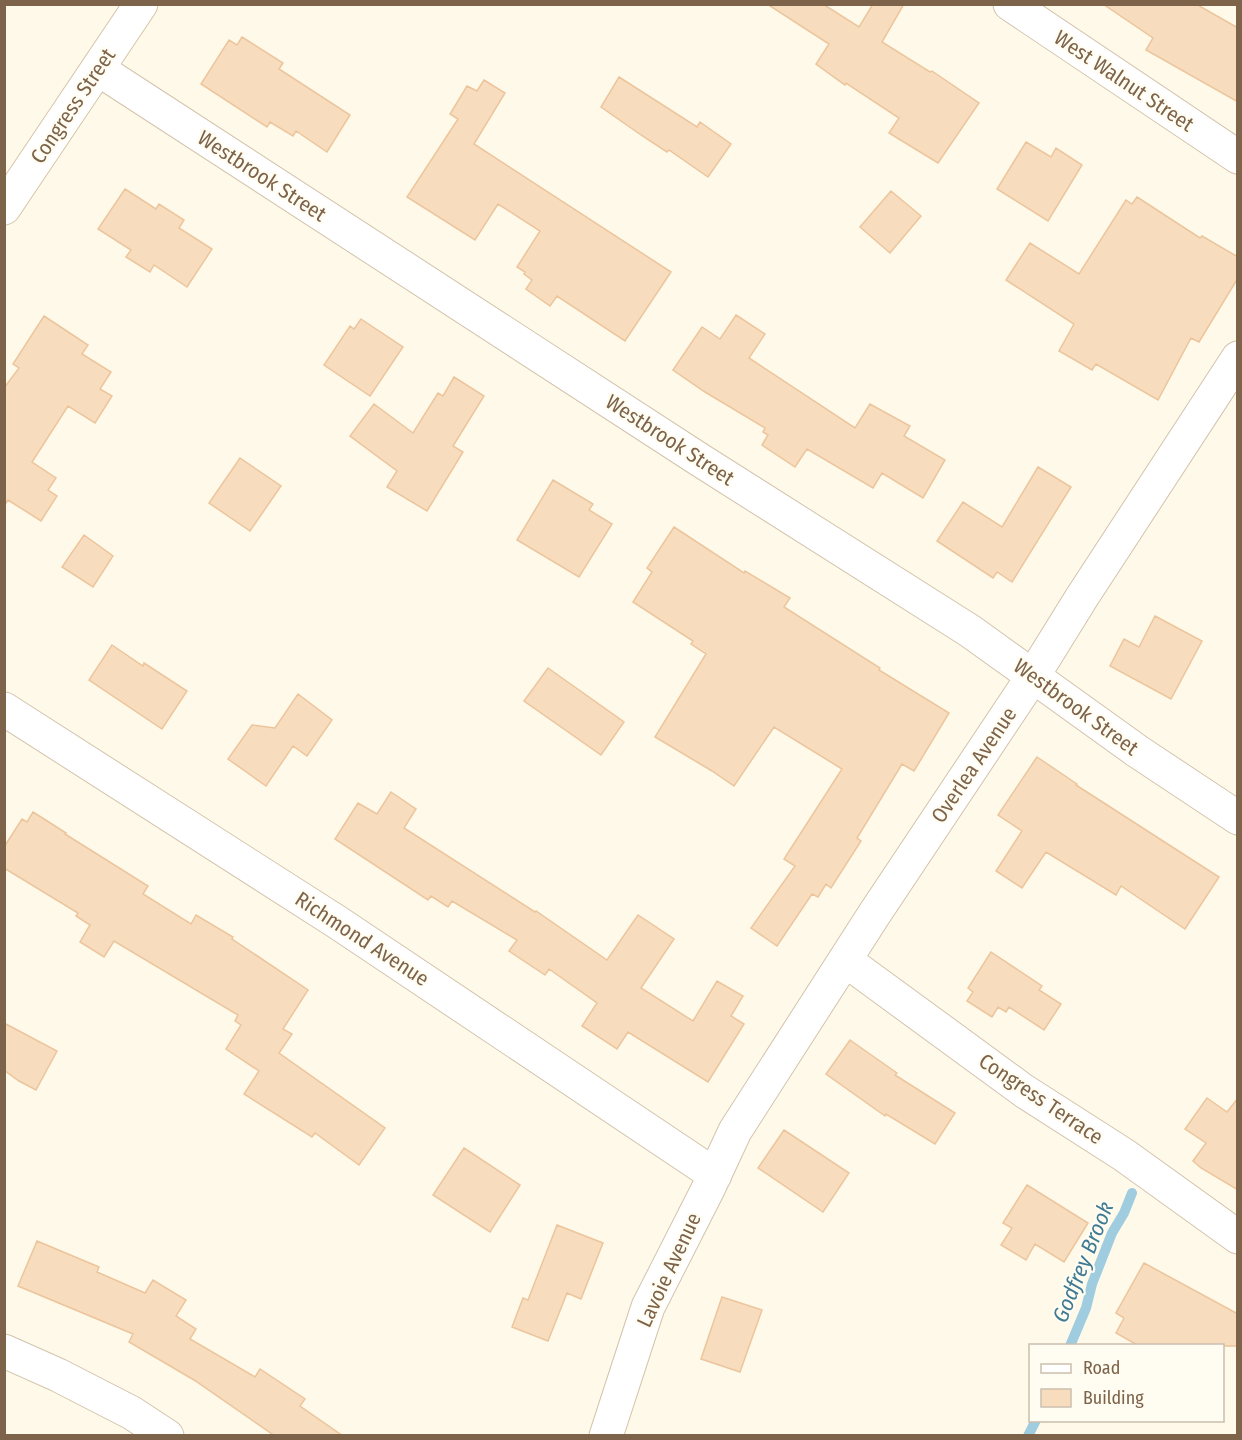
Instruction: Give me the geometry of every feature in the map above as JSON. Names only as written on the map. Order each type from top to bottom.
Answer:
[{"type":"street","name":"Congress Street","points":[[4,208],[141,4]]},
{"type":"street","name":"West Walnut Street","points":[[1010,4],[1238,157]]},
{"type":"street","name":"Westbrook Street","points":[[98,69],[670,441],[970,631],[1137,751],[1238,818]]},
{"type":"street","name":"Overlea Avenue","points":[[715,1175],[735,1131],[1238,358]]},
{"type":"street","name":"Richmond Avenue","points":[[4,709],[337,922],[715,1175]]},
{"type":"street","name":"Congress Terrace","points":[[845,960],[1024,1091],[1124,1155],[1238,1238]]},
{"type":"street","name":"Lavoie Avenue","points":[[606,1436],[648,1307],[715,1175]]},
{"type":"street","points":[[4,1351],[58,1375],[132,1413],[167,1436]]},
{"type":"building","points":[[767,4],[823,4],[859,27],[873,4],[904,4],[882,42],[930,72],[932,71],[979,103],[938,163],[889,133],[899,118],[816,64],[829,44]]},
{"type":"building","points":[[1103,4],[1196,4],[1238,28],[1238,102],[1146,50],[1153,38]]},
{"type":"building","points":[[242,37],[283,63],[279,69],[350,115],[327,152],[296,131],[293,136],[270,122],[267,127],[201,84],[229,40],[237,45]]},
{"type":"building","points":[[619,77],[697,127],[700,122],[731,144],[708,177],[601,107]]},
{"type":"building","points":[[484,80],[505,93],[474,144],[671,272],[625,341],[557,296],[550,306],[526,289],[532,280],[517,267],[540,231],[498,204],[475,240],[407,197],[458,119],[450,114],[467,86],[477,91]]},
{"type":"building","points":[[1026,142],[1051,157],[1056,148],[1082,165],[1048,221],[997,189]]},
{"type":"building","points":[[125,189],[156,209],[159,204],[184,220],[179,228],[212,249],[187,287],[154,265],[150,272],[126,257],[131,250],[98,229]]},
{"type":"building","points":[[891,191],[921,216],[890,253],[860,227]]},
{"type":"building","points":[[1137,197],[1200,238],[1202,236],[1238,257],[1238,278],[1199,342],[1191,338],[1158,400],[1096,364],[1092,370],[1059,351],[1074,324],[1006,280],[1030,243],[1079,274],[1126,200],[1132,204]]},
{"type":"building","points":[[736,315],[765,334],[749,358],[855,428],[870,404],[910,426],[904,436],[945,460],[923,498],[882,473],[873,488],[807,449],[795,467],[762,445],[768,435],[763,432],[765,428],[673,370],[702,327],[720,339]]},
{"type":"building","points":[[44,316],[88,345],[82,354],[111,372],[100,389],[112,396],[95,423],[68,406],[32,462],[56,478],[48,490],[57,496],[41,521],[8,500],[4,506],[4,388],[19,368],[13,364]]},
{"type":"building","points":[[361,319],[403,347],[370,396],[324,365],[350,326],[354,329]]},
{"type":"building","points":[[454,377],[484,396],[453,446],[463,452],[427,511],[387,487],[397,471],[350,436],[374,404],[413,433],[438,393],[443,396]]},
{"type":"building","points":[[240,458],[281,486],[250,531],[209,503]]},
{"type":"building","points":[[1038,467],[1071,487],[1012,582],[997,572],[993,578],[937,541],[963,502],[1002,527]]},
{"type":"building","points":[[553,480],[593,504],[589,510],[612,524],[579,577],[517,540]]},
{"type":"building","points":[[674,527],[744,573],[745,571],[790,598],[784,607],[949,713],[914,771],[902,764],[857,838],[861,841],[831,888],[826,884],[818,897],[812,894],[777,946],[751,928],[795,866],[784,859],[842,769],[774,727],[734,786],[655,737],[706,654],[691,644],[693,641],[633,602],[652,572],[647,568]]},
{"type":"building","points":[[84,535],[113,556],[93,587],[62,567]]},
{"type":"building","points":[[1155,616],[1202,641],[1171,699],[1110,666],[1124,639],[1139,647]]},
{"type":"building","points":[[112,645],[187,691],[162,729],[89,680]]},
{"type":"building","points":[[548,668],[624,722],[601,755],[524,701]]},
{"type":"building","points":[[298,694],[332,720],[307,756],[293,746],[266,786],[228,759],[252,725],[275,728]]},
{"type":"building","points":[[1037,757],[1076,785],[1219,877],[1185,929],[1121,886],[1116,895],[1046,852],[1022,888],[996,871],[1022,831],[998,815]]},
{"type":"building","points":[[391,792],[416,809],[404,828],[536,911],[607,960],[638,915],[674,939],[641,988],[693,1021],[717,981],[743,996],[731,1016],[744,1024],[708,1082],[628,1032],[617,1049],[582,1026],[597,1003],[549,969],[545,975],[509,951],[517,940],[452,901],[448,907],[431,896],[428,900],[335,839],[358,803],[377,814]]},
{"type":"building","points":[[33,812],[148,886],[143,894],[191,924],[196,915],[233,937],[232,939],[308,990],[283,1029],[292,1034],[279,1053],[385,1128],[359,1165],[315,1133],[312,1137],[244,1094],[259,1071],[226,1049],[241,1025],[235,1021],[238,1015],[114,941],[104,957],[80,942],[90,925],[76,916],[78,913],[4,868],[4,847],[22,819],[27,822]]},
{"type":"building","points":[[991,952],[1042,986],[1039,990],[1061,1004],[1044,1030],[1009,1007],[1006,1012],[998,1007],[992,1017],[967,1001],[973,992],[968,988]]},
{"type":"building","points":[[4,1023],[57,1051],[36,1090],[4,1070]]},
{"type":"building","points":[[850,1040],[897,1073],[895,1075],[955,1113],[935,1144],[886,1114],[885,1116],[826,1074]]},
{"type":"building","points":[[1207,1098],[1227,1112],[1238,1098],[1238,1190],[1193,1161],[1206,1143],[1185,1129]]},
{"type":"building","points":[[784,1130],[849,1173],[823,1212],[758,1168]]},
{"type":"building","points":[[464,1148],[520,1185],[490,1232],[433,1195]]},
{"type":"building","points":[[1027,1185],[1088,1223],[1064,1262],[1035,1244],[1026,1260],[1001,1245],[1012,1228],[1003,1223]]},
{"type":"building","points":[[557,1225],[603,1243],[581,1299],[567,1293],[548,1341],[512,1327],[523,1298],[528,1300]]},
{"type":"building","points":[[37,1241],[99,1267],[97,1272],[145,1293],[153,1280],[186,1300],[176,1316],[196,1329],[190,1339],[255,1377],[260,1369],[305,1399],[300,1406],[343,1436],[275,1436],[194,1380],[129,1342],[133,1334],[18,1286]]},
{"type":"building","points":[[1144,1263],[1238,1314],[1238,1346],[1135,1344],[1116,1333],[1124,1318],[1116,1313]]},
{"type":"building","points":[[722,1297],[762,1310],[740,1372],[701,1359]]},
{"type":"waterway","name":"Godfrey Brook","points":[[1071,1344],[1112,1233],[1132,1193]]},
{"type":"waterway","name":"Godfrey Brook","points":[[1028,1436],[1035,1422]]}]
